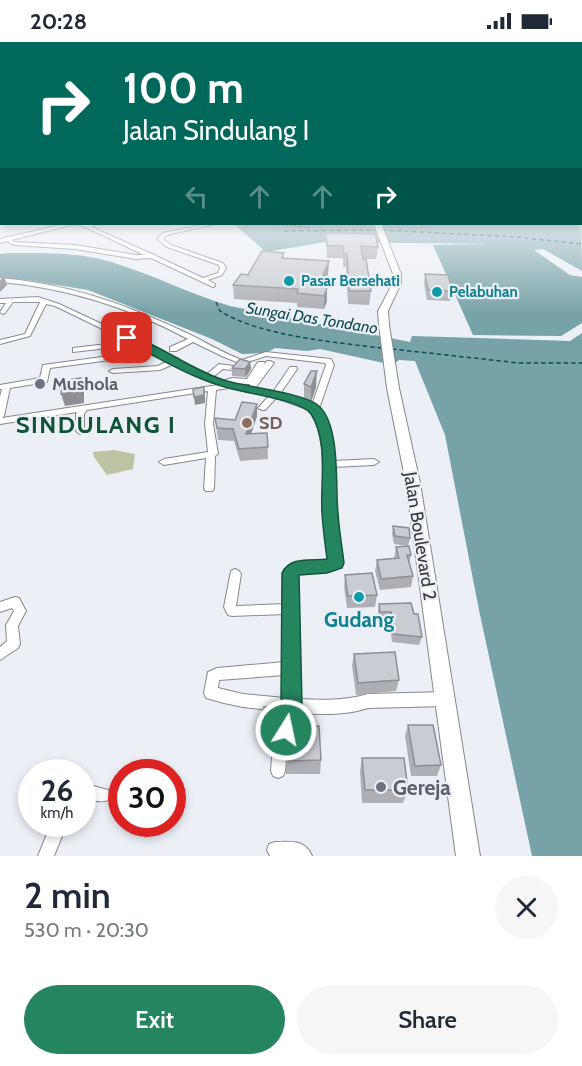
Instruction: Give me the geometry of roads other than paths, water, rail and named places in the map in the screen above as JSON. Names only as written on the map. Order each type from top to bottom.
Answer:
[{"type":"main road","name":"Jalan Boulevard 2","points":[[382,238],[398,279],[385,305],[383,318],[393,388],[413,483],[468,856]]},
{"type":"street","points":[[116,238],[209,283],[220,274],[223,268],[221,264],[169,246],[161,238]]},
{"type":"street","points":[[3,240],[14,243],[75,247],[136,258],[154,256]]},
{"type":"street","points":[[0,280],[48,284],[77,290],[138,313],[242,362],[262,355],[277,355],[325,360],[330,363],[315,409],[327,435],[330,464],[330,512],[336,563],[291,570],[289,580],[290,668],[294,706]]},
{"type":"street","points":[[0,301],[38,299],[44,301],[150,348],[225,385],[275,395],[315,409]]},
{"type":"street","points":[[3,312],[11,300]]},
{"type":"street","points":[[0,342],[28,335],[44,301]]},
{"type":"street","points":[[76,350],[108,346],[127,338]]},
{"type":"street","points":[[173,349],[193,339]]},
{"type":"street","points":[[0,416],[3,387],[44,380],[49,366],[133,355],[150,348]]},
{"type":"street","points":[[113,371],[160,368],[175,360]]},
{"type":"street","points":[[0,421],[212,388],[225,385],[232,380],[249,382],[266,363],[249,391]]},
{"type":"street","points":[[209,376],[222,366],[230,368]]},
{"type":"street","points":[[262,408],[275,395],[293,369]]},
{"type":"street","points":[[209,489],[211,455],[214,449],[209,424],[212,388]]},
{"type":"street","points":[[80,431],[80,414],[84,408]]},
{"type":"street","points":[[164,462],[211,455]]},
{"type":"street","points":[[330,464],[374,462]]},
{"type":"street","points":[[235,574],[230,607],[232,611],[291,609]]},
{"type":"street","points":[[0,607],[15,602],[20,611],[12,625],[14,644],[0,654]]},
{"type":"street","points":[[290,668],[217,674],[211,681],[211,693],[294,706],[358,706],[368,701],[446,699]]},
{"type":"street","points":[[278,771],[281,733],[286,730],[287,710],[294,706]]},
{"type":"street","points":[[96,794],[103,795]]},
{"type":"street","points":[[46,856],[54,837]]},
{"type":"street","points":[[275,850],[300,851],[304,856]]},
{"type":"water","points":[[250,238],[582,238],[582,271],[543,249],[534,250],[570,275],[582,277],[582,323],[561,336],[473,335],[433,245],[492,244],[325,242],[266,252]]},
{"type":"water","points":[[0,254],[60,254],[96,258],[124,266],[230,306],[410,342],[412,336],[570,341],[582,333],[582,856],[532,856],[479,610],[445,435],[415,361],[399,360],[393,365],[320,349],[307,351],[275,348],[266,353],[242,354],[212,339],[88,290],[27,280],[0,279]]},
{"type":"place","name":"Pasar Bersehati","points":[[289,281]]},
{"type":"place","name":"Pelabuhan","points":[[437,292]]},
{"type":"place","name":"Mushola","points":[[40,384]]},
{"type":"place","name":"SD","points":[[247,423]]},
{"type":"place","name":"Gudang","points":[[359,597]]},
{"type":"place","name":"Gereja","points":[[381,787]]},
{"type":"district","name":"SINDULANG I","points":[[96,424]]},
{"type":"water label","name":"Sungai Das Tondano","points":[[312,318]]}]
